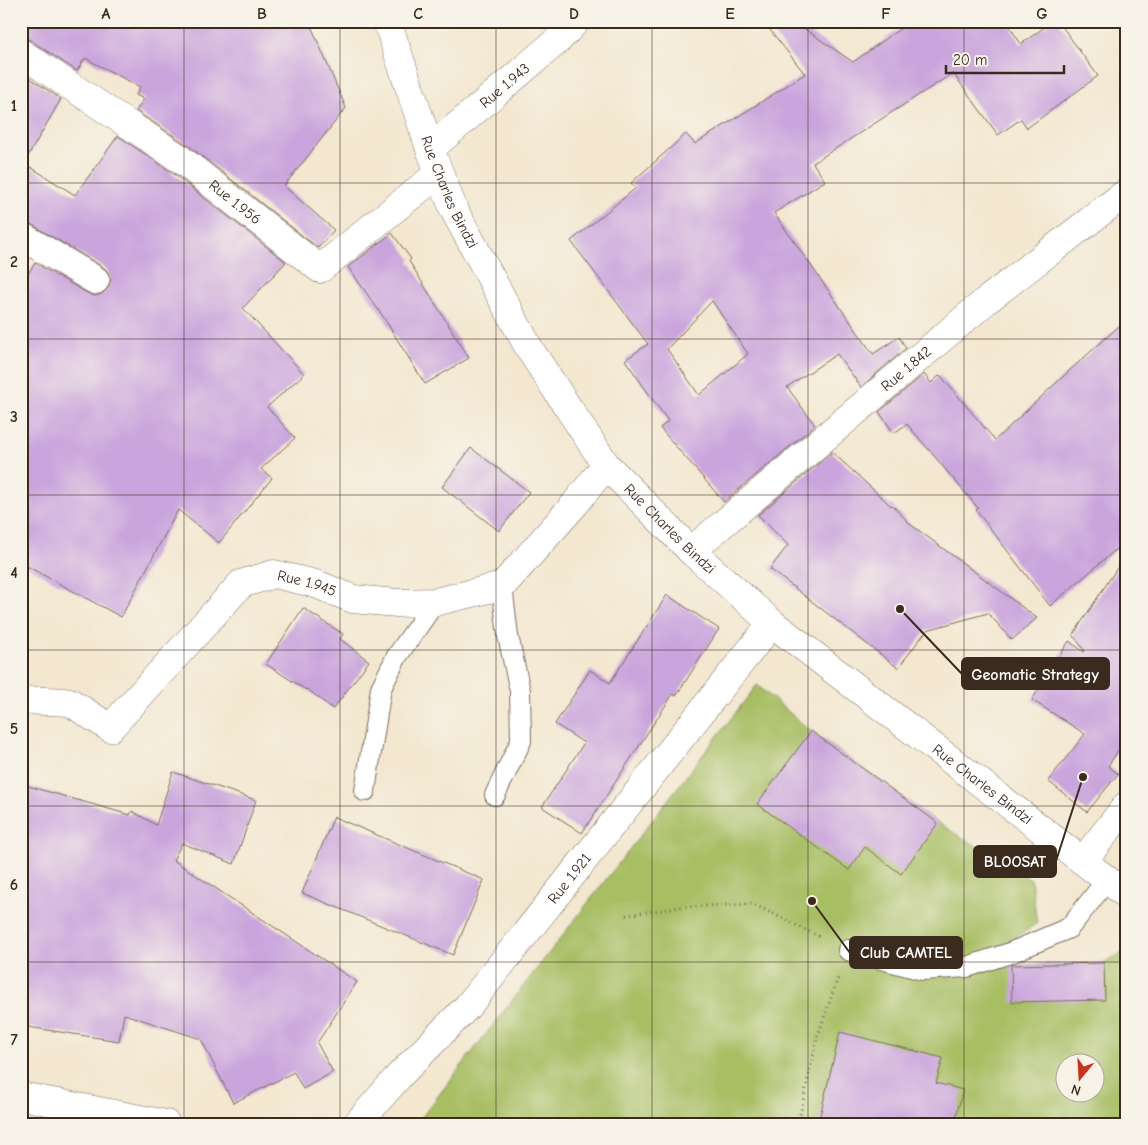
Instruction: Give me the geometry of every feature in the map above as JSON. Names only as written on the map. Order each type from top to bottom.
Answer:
[{"type":"street","name":"Rue Charles Bindzi","points":[[387,21],[434,161],[454,210],[530,350],[606,465],[691,551],[772,623],[1117,888]]},
{"type":"street","name":"Rue 1.943","points":[[434,161],[576,21]]},
{"type":"street","name":"Rue 1.956","points":[[21,53],[179,158],[320,269],[434,161]]},
{"type":"street","name":"Rue 1.842","points":[[691,551],[987,300],[1127,192]]},
{"type":"street","points":[[21,236],[95,280]]},
{"type":"street","points":[[502,586],[575,504],[606,465]]},
{"type":"street","name":"Rue 1.945","points":[[21,700],[70,702],[110,728],[241,584],[274,574],[316,584],[353,599],[397,603],[435,602],[502,586]]},
{"type":"street","name":"Rue 1.921","points":[[357,1124],[399,1076],[468,1006],[772,623]]},
{"type":"street","points":[[1083,860],[1127,806]]},
{"type":"street","points":[[21,1096],[166,1124]]},
{"type":"lane","points":[[495,796],[521,741],[520,691],[508,636],[502,586]]},
{"type":"lane","points":[[365,791],[381,688],[397,656],[435,602]]},
{"type":"lane","points":[[848,950],[922,970],[967,967],[1010,953],[1069,928],[1117,888]]},
{"type":"path","points":[[626,915],[682,907],[753,904],[848,950],[816,1038],[798,1124]]},
{"type":"green space","points":[[757,685],[811,731],[938,823],[1031,879],[1037,923],[1010,942],[1011,965],[1104,963],[1127,950],[1127,1124],[429,1124],[421,1118]]},
{"type":"building","points":[[21,21],[309,21],[346,108],[284,186],[334,230],[318,248],[189,146],[136,111],[144,99],[136,95],[140,87],[85,58],[77,71],[30,40],[21,37]]},
{"type":"building","points":[[763,21],[793,21],[853,62],[911,21],[1006,21],[1021,44],[1053,21],[1058,21],[1098,76],[1027,128],[1021,119],[998,135],[953,73],[813,163],[825,181],[774,213],[873,354],[899,337],[906,348],[861,387],[837,354],[787,387],[815,425],[724,502],[660,428],[668,421],[625,360],[648,344],[571,241],[636,188],[631,183],[686,134],[695,144],[805,74]],"holes":[[[712,301],[748,354],[699,395],[667,349]]]},
{"type":"building","points":[[21,72],[61,99],[24,163],[75,195],[118,136],[170,171],[286,262],[243,308],[304,374],[267,407],[295,438],[261,469],[272,478],[219,543],[178,510],[121,617],[21,563],[21,285],[35,263],[94,296],[102,294],[108,288],[111,280],[108,272],[103,267],[21,220]]},
{"type":"building","points":[[392,233],[411,259],[409,261],[469,358],[425,384],[382,315],[348,267]]},
{"type":"building","points":[[1127,319],[1127,540],[1050,606],[976,510],[978,508],[907,424],[894,433],[879,412],[924,374],[931,383],[940,375],[995,440]]},
{"type":"building","points":[[471,448],[529,492],[499,531],[442,487]]},
{"type":"building","points":[[832,452],[892,505],[910,524],[1037,618],[1012,640],[988,613],[927,630],[898,668],[770,569],[788,545],[758,515]]},
{"type":"building","points":[[1127,553],[1127,737],[1108,766],[1118,774],[1087,812],[1048,781],[1085,734],[1032,700],[1069,641],[1085,651],[1073,635]]},
{"type":"building","points":[[667,595],[719,629],[676,696],[673,694],[582,833],[542,807],[584,743],[555,724],[590,670],[610,683]]},
{"type":"building","points":[[303,608],[343,634],[340,639],[369,661],[333,709],[307,689],[266,664]]},
{"type":"building","points":[[811,731],[938,823],[901,874],[865,847],[849,870],[757,804]]},
{"type":"building","points":[[173,772],[256,800],[234,864],[182,843],[173,860],[357,982],[317,1043],[333,1072],[303,1089],[294,1072],[233,1103],[201,1039],[124,1014],[119,1041],[21,1026],[21,784],[130,815],[132,811],[156,825]]},
{"type":"building","points":[[334,817],[484,880],[453,955],[302,893]]},
{"type":"building","points":[[1104,963],[1105,1000],[1012,1002],[1011,965]]},
{"type":"building","points":[[840,1032],[943,1058],[936,1083],[963,1090],[954,1124],[818,1124]]},
{"type":"place","name":"Geomatic Strategy","points":[[900,609]]},
{"type":"place","name":"BLOOSAT","points":[[1083,777]]},
{"type":"place","name":"Club CAMTEL","points":[[812,901]]}]
